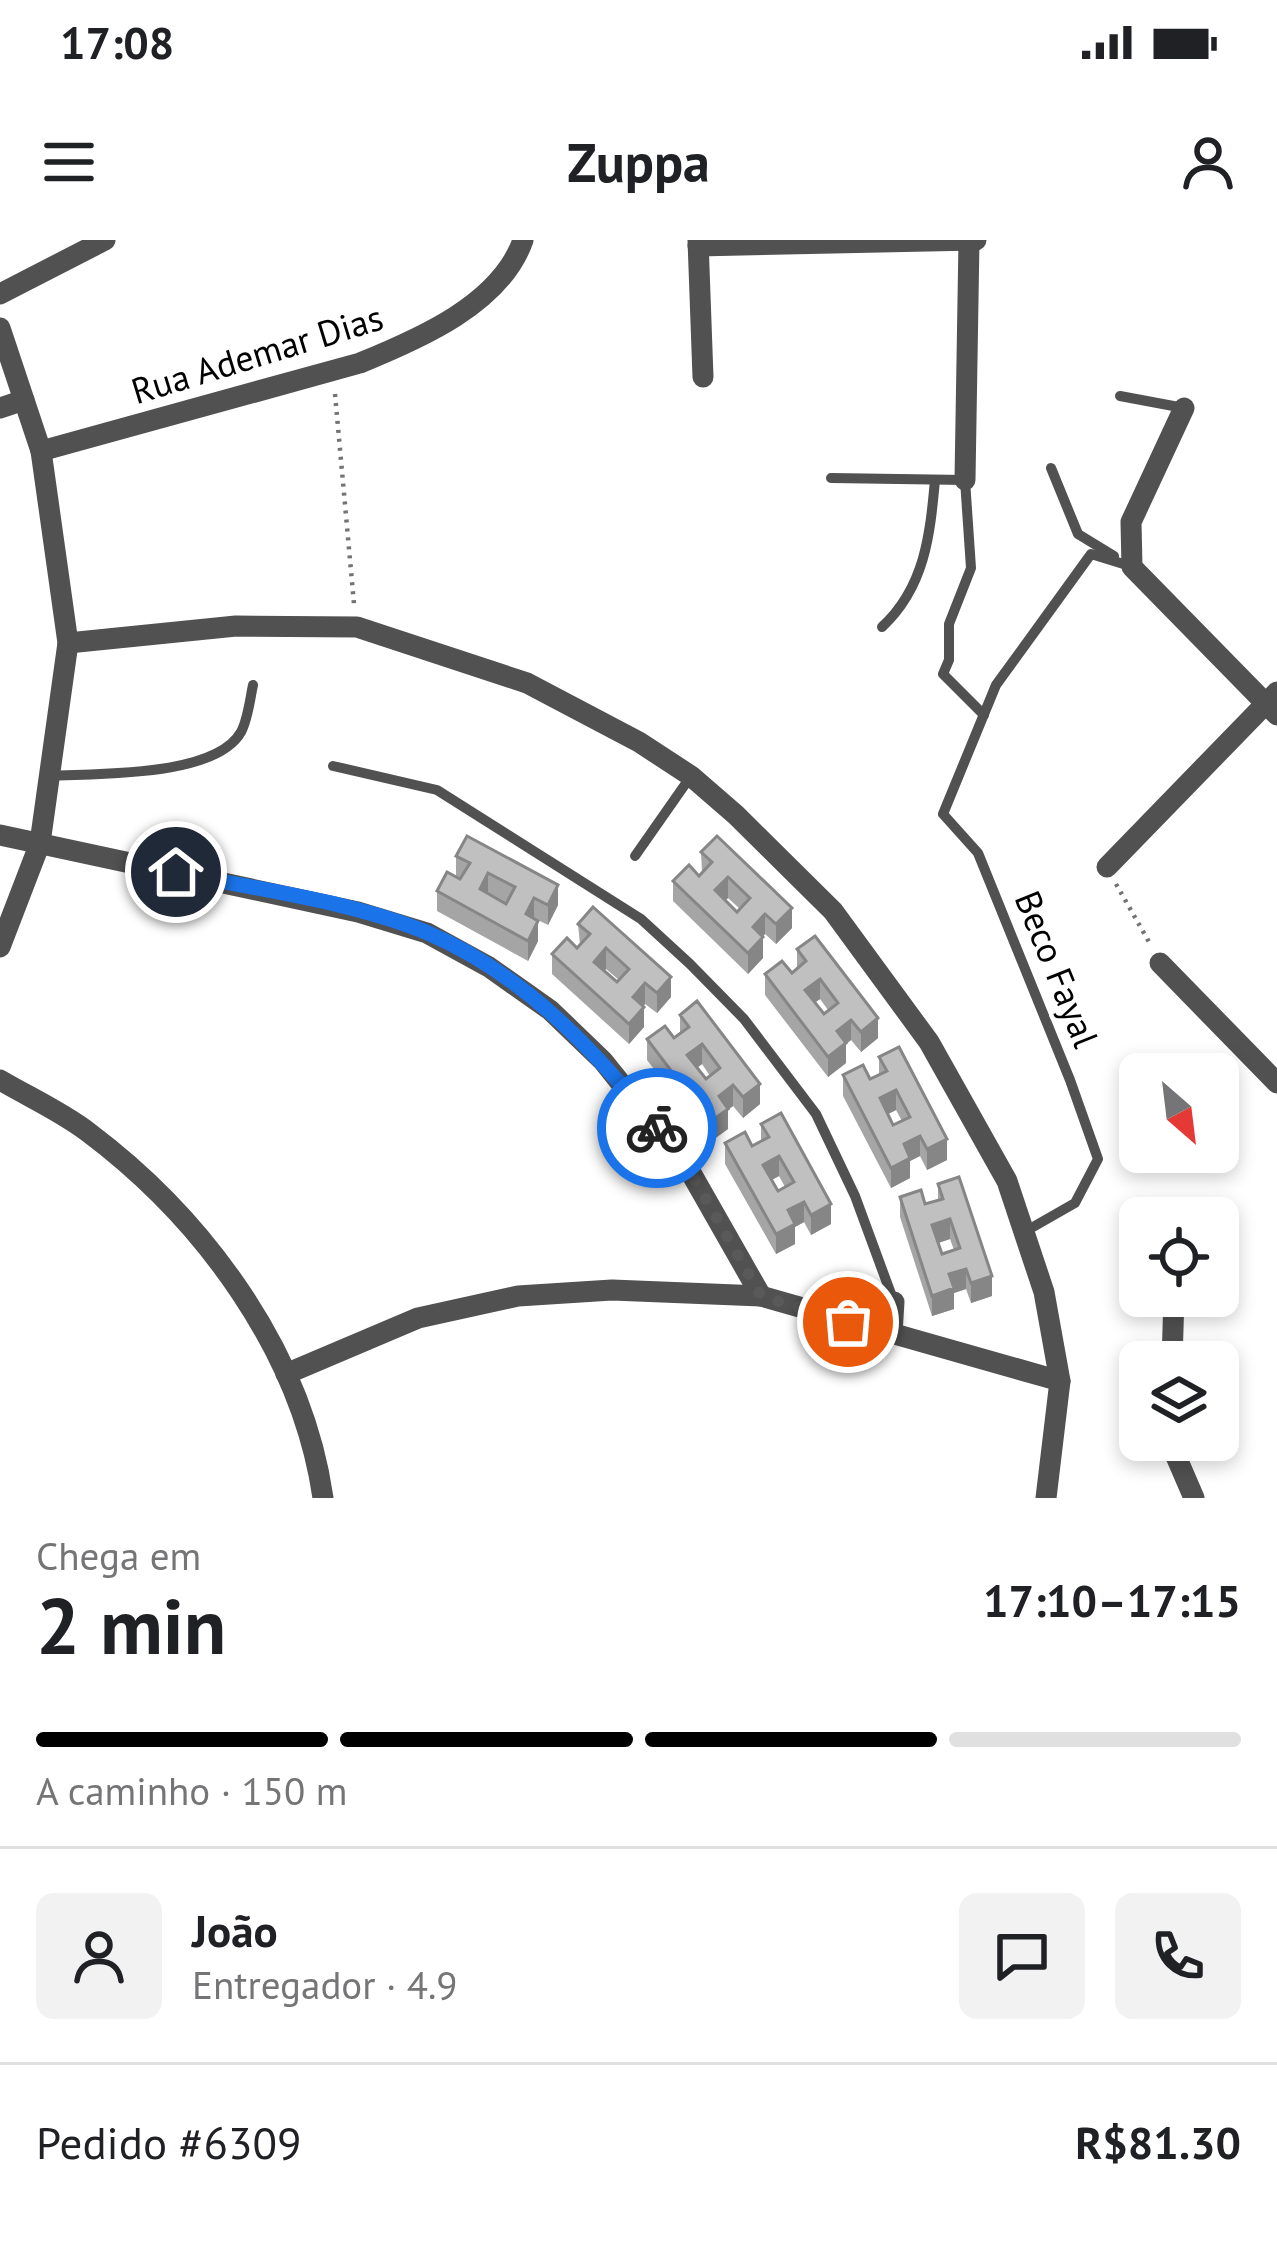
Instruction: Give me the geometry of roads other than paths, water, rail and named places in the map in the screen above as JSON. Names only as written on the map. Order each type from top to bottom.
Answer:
[{"type":"street","points":[[0,294],[105,240]]},
{"type":"street","name":"Rua Ademar Dias","points":[[41,452],[404,346],[464,309],[515,264],[523,240]]},
{"type":"street","points":[[703,377],[698,243],[972,240],[965,480]]},
{"type":"street","points":[[0,328],[41,452],[68,643],[40,843],[0,946]]},
{"type":"street","points":[[0,408],[24,400]]},
{"type":"street","points":[[1107,866],[1273,703],[1132,567],[1131,522],[1184,408]]},
{"type":"street","points":[[68,643],[236,626],[357,627],[526,683],[639,742],[691,776],[736,815],[833,911],[929,1042],[1007,1181],[1044,1292],[1060,1381],[1046,1498]]},
{"type":"street","points":[[0,835],[358,912],[427,933],[489,967],[550,1010],[603,1061],[687,1166],[761,1296]]},
{"type":"street","points":[[1160,963],[1277,1083]]},
{"type":"street","points":[[0,1081],[87,1131],[189,1221],[244,1298],[286,1374],[322,1498]]},
{"type":"street","points":[[286,1374],[418,1318],[518,1296],[612,1290],[761,1296],[1060,1381]]},
{"type":"street","points":[[892,1334],[894,1302]]},
{"type":"street","points":[[1178,1461],[1194,1498]]},
{"type":"lane","points":[[1120,396],[1184,408]]},
{"type":"lane","points":[[1051,468],[1078,534],[1132,567]]},
{"type":"lane","points":[[831,478],[965,480],[971,568],[949,624],[949,660],[943,674],[984,716],[995,685],[1090,554],[1132,567]]},
{"type":"lane","points":[[882,627],[909,597],[929,544],[935,480]]},
{"type":"lane","points":[[48,776],[157,770],[198,760],[230,744],[242,731],[253,685]]},
{"type":"lane","name":"Beco Fayal","points":[[984,716],[943,814],[978,853],[1098,1159],[1076,1203],[1025,1231]]},
{"type":"lane","points":[[333,766],[437,790],[640,919],[689,964],[744,1019],[816,1114],[854,1196],[894,1302]]},
{"type":"lane","points":[[635,856],[691,776]]}]
